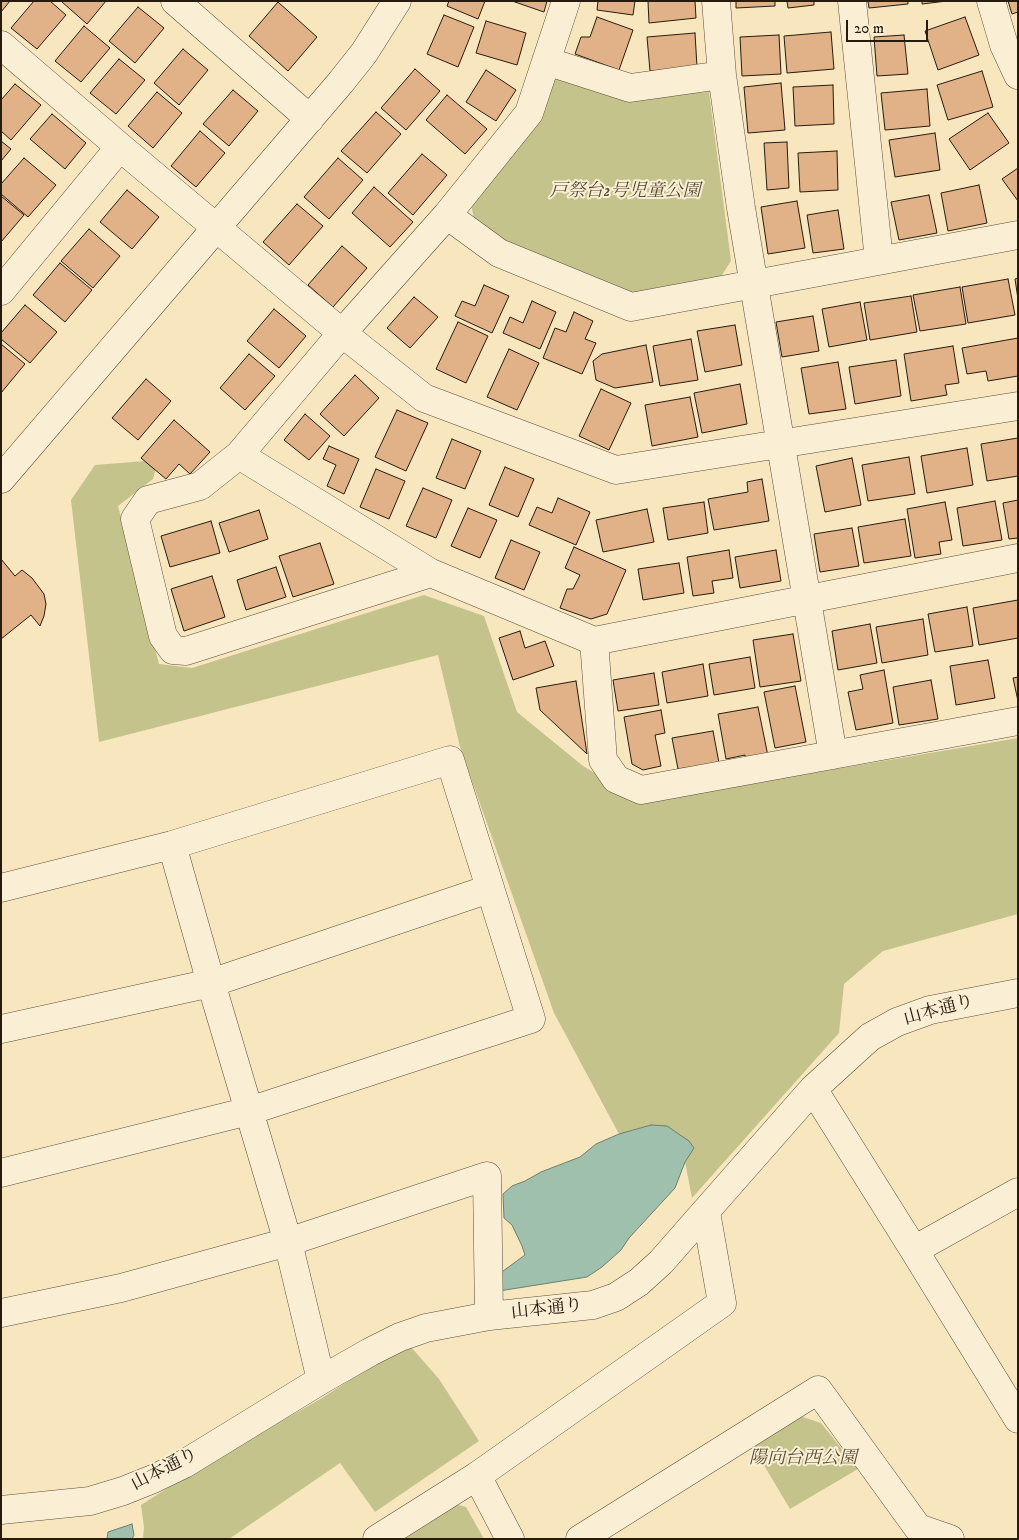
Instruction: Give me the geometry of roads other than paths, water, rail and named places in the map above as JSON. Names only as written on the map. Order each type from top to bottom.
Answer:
[{"type":"street","points":[[175,1],[310,119]]},
{"type":"street","points":[[1,480],[310,119],[364,53],[397,1]]},
{"type":"street","points":[[431,573],[186,651],[173,650],[163,636],[134,519],[148,500],[200,486],[239,455],[342,333],[447,215],[529,113],[566,1]]},
{"type":"street","points":[[716,1],[722,75],[753,285],[834,755]]},
{"type":"street","points":[[852,1],[879,260]]},
{"type":"street","points":[[991,1],[1004,45],[1018,74]]},
{"type":"street","points":[[4,51],[342,333],[424,398],[616,470],[1018,406]]},
{"type":"street","points":[[546,61],[630,88],[722,75]]},
{"type":"street","points":[[1,291],[120,147]]},
{"type":"street","points":[[447,215],[499,253],[631,307],[1018,234]]},
{"type":"street","points":[[239,455],[431,573],[594,641],[1018,558]]},
{"type":"street","points":[[594,641],[603,760],[616,779],[641,790],[1018,721]]},
{"type":"street","points":[[1,888],[172,845],[450,760],[531,1019],[249,1111],[1,1173]]},
{"type":"street","points":[[172,845],[288,1242],[321,1380]]},
{"type":"street","points":[[1,1029],[211,983],[489,889]]},
{"type":"street","name":"山本通り","points":[[1,1510],[90,1501],[124,1491],[184,1464],[321,1380],[400,1337],[426,1328],[489,1316],[593,1305],[616,1297],[639,1282],[661,1262],[813,1089],[870,1037],[897,1022],[930,1010],[1018,993]]},
{"type":"street","points":[[813,1089],[1018,1419]]},
{"type":"street","points":[[1,1313],[121,1288],[288,1242],[487,1176],[489,1316]]},
{"type":"street","points":[[914,1250],[1018,1192]]},
{"type":"street","points":[[377,1539],[477,1476],[722,1304],[706,1212]]},
{"type":"street","points":[[580,1539],[818,1390],[910,1533],[950,1539]]},
{"type":"street","points":[[477,1476],[510,1539]]},
{"type":"park label","name":"戸祭台2号児童公園","points":[[625,192]]},
{"type":"park label","name":"陽向台西公園","points":[[803,1459]]}]
